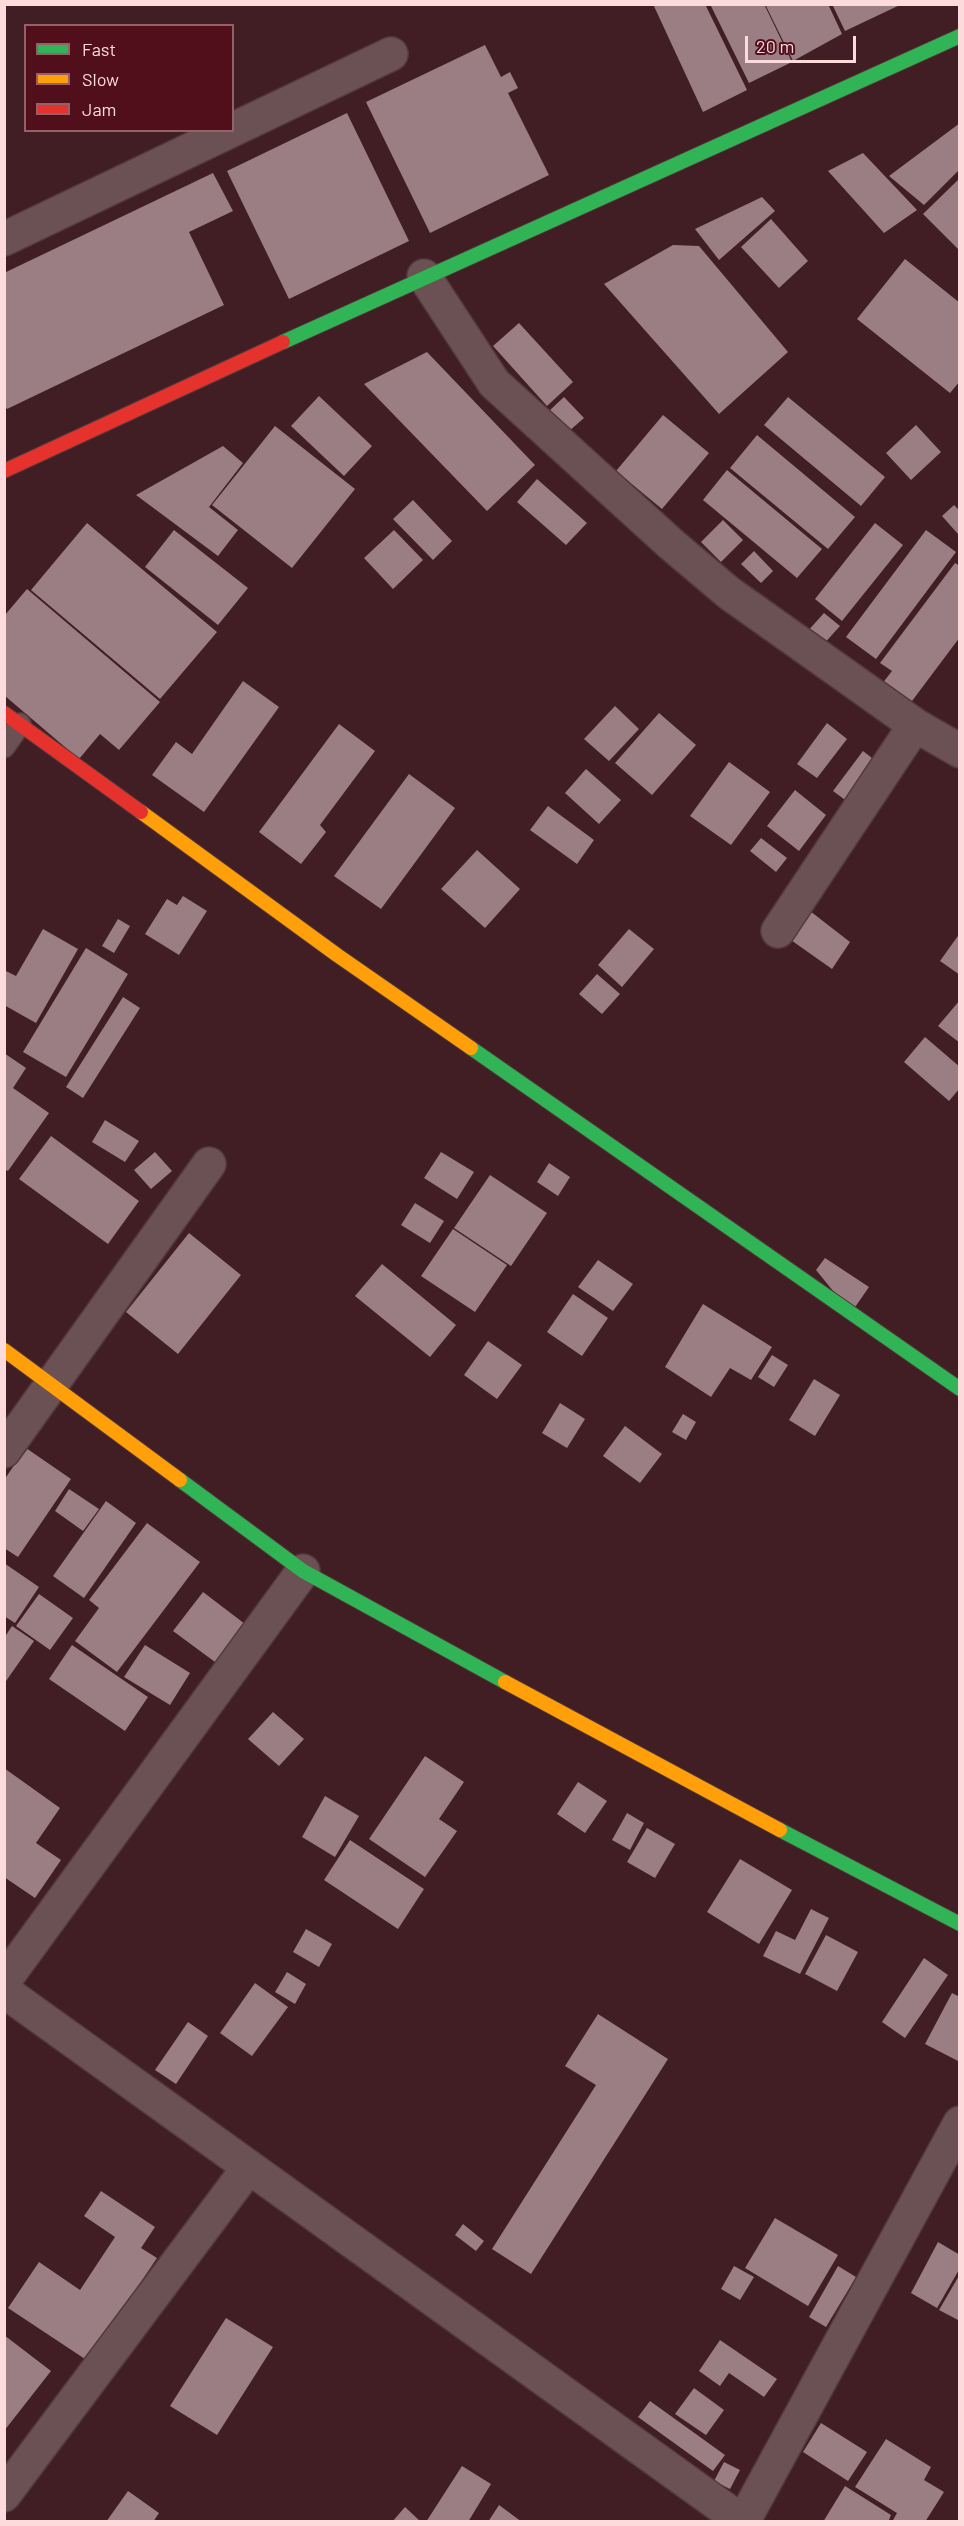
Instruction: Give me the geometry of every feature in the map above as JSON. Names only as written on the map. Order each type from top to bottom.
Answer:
[{"type":"main road","points":[[6,465],[960,36]]},
{"type":"main road","points":[[12,718],[337,955],[960,1389]]},
{"type":"main road","points":[[4,1350],[303,1571],[585,1727],[960,1924]]},
{"type":"street","points":[[234,129],[391,54]]},
{"type":"street","points":[[4,239],[228,132]]},
{"type":"street","points":[[424,276],[494,383],[729,593],[915,725],[960,750]]},
{"type":"street","points":[[778,931],[915,725]]},
{"type":"street","points":[[4,1451],[209,1164]]},
{"type":"street","points":[[4,1981],[303,1571]]},
{"type":"street","points":[[4,1991],[743,2521],[960,2123]]},
{"type":"street","points":[[4,2496],[249,2167]]},
{"type":"lane","points":[[4,747],[12,718]]},
{"type":"building","points":[[653,4],[705,4],[747,90],[703,112]]},
{"type":"building","points":[[710,4],[764,4],[792,62],[749,83]]},
{"type":"building","points":[[765,4],[828,4],[842,34],[793,61]]},
{"type":"building","points":[[832,4],[902,4],[845,31]]},
{"type":"building","points":[[485,45],[501,77],[510,72],[518,88],[508,93],[549,175],[430,233],[366,102]]},
{"type":"building","points":[[347,113],[409,241],[289,299],[227,171]]},
{"type":"building","points":[[960,123],[960,169],[924,205],[889,176]]},
{"type":"building","points":[[863,153],[917,210],[884,233],[828,171]]},
{"type":"building","points":[[213,173],[233,211],[189,232],[224,305],[7,409],[4,404],[4,273]]},
{"type":"building","points":[[960,178],[960,251],[923,214]]},
{"type":"building","points":[[762,197],[775,211],[719,260],[695,229]]},
{"type":"building","points":[[771,219],[808,261],[779,288],[741,247]]},
{"type":"building","points":[[673,245],[699,246],[788,352],[719,414],[604,284]]},
{"type":"building","points":[[905,259],[960,303],[960,381],[950,393],[857,319]]},
{"type":"building","points":[[519,323],[573,382],[547,406],[493,346]]},
{"type":"building","points":[[427,352],[535,465],[487,511],[364,384]]},
{"type":"building","points":[[319,396],[372,446],[344,476],[291,426]]},
{"type":"building","points":[[564,397],[584,418],[568,432],[549,411]]},
{"type":"building","points":[[788,397],[885,477],[861,506],[764,425]]},
{"type":"building","points":[[663,415],[709,453],[662,509],[616,471]]},
{"type":"building","points":[[916,425],[941,452],[911,480],[886,453]]},
{"type":"building","points":[[275,426],[355,489],[292,568],[212,505]]},
{"type":"building","points":[[757,435],[855,517],[828,549],[730,468]]},
{"type":"building","points":[[223,446],[243,463],[209,507],[238,530],[218,556],[136,495]]},
{"type":"building","points":[[727,470],[822,549],[797,578],[703,500]]},
{"type":"building","points":[[537,479],[587,523],[566,545],[517,502]]},
{"type":"building","points":[[413,500],[452,541],[433,560],[393,519]]},
{"type":"building","points":[[954,505],[960,511],[958,534],[942,516]]},
{"type":"building","points":[[723,520],[743,540],[721,562],[701,542]]},
{"type":"building","points":[[87,523],[217,632],[160,699],[31,590]]},
{"type":"building","points":[[875,523],[903,545],[842,621],[815,599]]},
{"type":"building","points":[[174,530],[248,588],[218,625],[145,567]]},
{"type":"building","points":[[394,530],[423,560],[393,589],[364,558]]},
{"type":"building","points":[[926,530],[956,552],[876,659],[846,637]]},
{"type":"building","points":[[754,551],[773,571],[761,583],[741,564]]},
{"type":"building","points":[[955,563],[960,566],[960,637],[906,709],[878,689],[892,671],[880,663]]},
{"type":"building","points":[[27,589],[160,702],[119,750],[100,734],[79,759],[5,696],[5,615]]},
{"type":"building","points":[[824,613],[840,626],[822,646],[806,633]]},
{"type":"building","points":[[243,681],[279,707],[204,812],[152,775],[176,742],[192,754]]},
{"type":"building","points":[[615,706],[639,729],[609,761],[584,739]]},
{"type":"building","points":[[659,713],[696,745],[652,795],[615,763]]},
{"type":"building","points":[[827,723],[847,739],[817,778],[797,764]]},
{"type":"building","points":[[339,724],[375,751],[320,825],[326,832],[301,864],[259,832]]},
{"type":"building","points":[[863,751],[881,765],[852,805],[833,791]]},
{"type":"building","points":[[729,762],[770,792],[731,845],[690,816]]},
{"type":"building","points":[[586,769],[621,800],[599,824],[565,793]]},
{"type":"building","points":[[409,774],[455,808],[381,909],[334,876]]},
{"type":"building","points":[[795,790],[826,815],[799,851],[767,826]]},
{"type":"building","points":[[548,806],[594,840],[577,864],[530,830]]},
{"type":"building","points":[[761,838],[787,858],[776,872],[750,851]]},
{"type":"building","points":[[477,850],[520,889],[485,928],[441,889]]},
{"type":"building","points":[[183,896],[207,911],[179,955],[145,934],[167,899],[177,905]]},
{"type":"building","points":[[810,911],[850,942],[832,969],[788,938]]},
{"type":"building","points":[[118,919],[130,926],[114,953],[102,946]]},
{"type":"building","points":[[43,929],[78,949],[36,1023],[4,1005],[4,970],[16,976]]},
{"type":"building","points":[[629,929],[654,949],[622,987],[598,965]]},
{"type":"building","points":[[960,933],[960,975],[940,961]]},
{"type":"building","points":[[86,948],[128,974],[66,1077],[23,1052]]},
{"type":"building","points":[[597,974],[620,994],[602,1014],[579,994]]},
{"type":"building","points":[[123,997],[140,1008],[83,1098],[66,1087]]},
{"type":"building","points":[[960,1000],[960,1043],[938,1026]]},
{"type":"building","points":[[925,1037],[960,1067],[960,1088],[949,1101],[904,1062]]},
{"type":"building","points":[[4,1053],[26,1068],[13,1088],[49,1113],[8,1171],[4,1169]]},
{"type":"building","points":[[105,1120],[139,1141],[125,1162],[92,1142]]},
{"type":"building","points":[[51,1136],[139,1201],[108,1244],[19,1179]]},
{"type":"building","points":[[155,1152],[172,1171],[151,1189],[134,1170]]},
{"type":"building","points":[[441,1152],[474,1172],[457,1199],[424,1178]]},
{"type":"building","points":[[549,1163],[570,1177],[558,1196],[537,1182]]},
{"type":"building","points":[[490,1175],[547,1213],[511,1266],[454,1228]]},
{"type":"building","points":[[415,1203],[444,1221],[430,1243],[401,1225]]},
{"type":"building","points":[[453,1229],[507,1265],[475,1312],[421,1276]]},
{"type":"building","points":[[189,1233],[241,1275],[178,1354],[126,1312]]},
{"type":"building","points":[[825,1258],[869,1287],[851,1313],[816,1270]]},
{"type":"building","points":[[598,1260],[633,1284],[613,1311],[578,1287]]},
{"type":"building","points":[[382,1264],[456,1325],[430,1357],[355,1296]]},
{"type":"building","points":[[573,1294],[608,1318],[582,1356],[547,1332]]},
{"type":"building","points":[[703,1304],[772,1347],[751,1380],[730,1368],[711,1397],[665,1367]]},
{"type":"building","points":[[488,1341],[522,1365],[497,1399],[464,1375]]},
{"type":"building","points":[[772,1355],[788,1365],[774,1387],[758,1377]]},
{"type":"building","points":[[814,1379],[840,1395],[815,1436],[789,1420]]},
{"type":"building","points":[[560,1403],[585,1419],[567,1448],[542,1433]]},
{"type":"building","points":[[683,1414],[696,1422],[686,1440],[672,1432]]},
{"type":"building","points":[[625,1426],[662,1454],[640,1483],[603,1456]]},
{"type":"building","points":[[26,1448],[71,1479],[18,1557],[4,1548],[4,1480]]},
{"type":"building","points":[[69,1489],[99,1509],[83,1531],[55,1511]]},
{"type":"building","points":[[106,1501],[136,1523],[84,1598],[53,1576]]},
{"type":"building","points":[[147,1523],[200,1562],[117,1672],[75,1641],[99,1608],[89,1600]]},
{"type":"building","points":[[4,1563],[39,1587],[15,1623],[4,1616]]},
{"type":"building","points":[[203,1592],[245,1624],[215,1662],[173,1631]]},
{"type":"building","points":[[39,1594],[73,1618],[50,1650],[16,1626]]},
{"type":"building","points":[[12,1626],[34,1641],[4,1684],[4,1638]]},
{"type":"building","points":[[72,1645],[148,1697],[125,1731],[49,1679]]},
{"type":"building","points":[[145,1645],[190,1673],[170,1705],[124,1677]]},
{"type":"building","points":[[273,1712],[304,1739],[279,1766],[248,1739]]},
{"type":"building","points":[[425,1756],[464,1782],[439,1819],[457,1831],[425,1877],[369,1839]]},
{"type":"building","points":[[4,1768],[60,1808],[36,1843],[61,1860],[35,1898],[4,1877]]},
{"type":"building","points":[[578,1782],[607,1801],[585,1833],[557,1814]]},
{"type":"building","points":[[325,1796],[359,1816],[335,1857],[302,1837]]},
{"type":"building","points":[[627,1813],[644,1823],[630,1850],[612,1840]]},
{"type":"building","points":[[647,1828],[675,1844],[655,1878],[627,1862]]},
{"type":"building","points":[[350,1840],[424,1889],[398,1929],[324,1880]]},
{"type":"building","points":[[740,1859],[792,1890],[759,1944],[707,1912]]},
{"type":"building","points":[[811,1909],[829,1918],[800,1974],[763,1956],[776,1931],[795,1940]]},
{"type":"building","points":[[306,1929],[332,1944],[319,1967],[293,1952]]},
{"type":"building","points":[[826,1935],[858,1952],[837,1991],[805,1974]]},
{"type":"building","points":[[924,1958],[948,1975],[905,2038],[882,2022]]},
{"type":"building","points":[[287,1972],[306,1984],[295,2004],[275,1992]]},
{"type":"building","points":[[255,1983],[288,2007],[252,2056],[220,2033]]},
{"type":"building","points":[[952,1993],[960,1997],[960,2062],[925,2044]]},
{"type":"building","points":[[598,2014],[668,2059],[531,2274],[492,2249],[596,2085],[565,2066]]},
{"type":"building","points":[[188,2022],[208,2036],[176,2084],[155,2070]]},
{"type":"building","points":[[101,2191],[155,2227],[141,2248],[157,2258],[88,2361],[8,2308],[39,2262],[80,2290],[115,2237],[84,2216]]},
{"type":"building","points":[[775,2218],[838,2255],[808,2306],[745,2268]]},
{"type":"building","points":[[463,2224],[484,2241],[476,2251],[455,2235]]},
{"type":"building","points":[[938,2242],[960,2255],[960,2268],[937,2308],[911,2293]]},
{"type":"building","points":[[734,2266],[754,2277],[740,2300],[721,2289]]},
{"type":"building","points":[[838,2266],[856,2277],[826,2327],[809,2317]]},
{"type":"building","points":[[960,2274],[960,2321],[939,2310]]},
{"type":"building","points":[[226,2318],[273,2347],[217,2435],[170,2406]]},
{"type":"building","points":[[4,2335],[51,2371],[4,2431]]},
{"type":"building","points":[[720,2340],[777,2379],[764,2397],[729,2373],[720,2386],[699,2371]]},
{"type":"building","points":[[694,2388],[724,2410],[706,2435],[675,2414]]},
{"type":"building","points":[[650,2401],[725,2455],[713,2471],[638,2417]]},
{"type":"building","points":[[821,2423],[867,2452],[848,2481],[803,2452]]},
{"type":"building","points":[[886,2439],[931,2467],[924,2480],[944,2492],[925,2522],[892,2522],[897,2513],[855,2487]]},
{"type":"building","points":[[724,2462],[740,2470],[730,2489],[714,2481]]},
{"type":"building","points":[[462,2466],[491,2484],[468,2522],[426,2522]]},
{"type":"building","points":[[845,2486],[891,2515],[888,2522],[823,2522]]},
{"type":"building","points":[[128,2491],[159,2513],[153,2522],[106,2522]]},
{"type":"building","points":[[499,2505],[522,2522],[488,2522]]},
{"type":"building","points":[[405,2507],[421,2522],[392,2522]]},
{"type":"traffic: fast","points":[[283,342],[960,36]]},
{"type":"traffic: fast","points":[[471,1048],[960,1389]]},
{"type":"traffic: fast","points":[[180,1480],[303,1571],[505,1682]]},
{"type":"traffic: fast","points":[[780,1830],[960,1924]]},
{"type":"traffic: slow","points":[[141,812],[337,955],[471,1048]]},
{"type":"traffic: slow","points":[[4,1350],[180,1480]]},
{"type":"traffic: slow","points":[[505,1682],[780,1830]]},
{"type":"traffic: jam","points":[[4,471],[283,342]]},
{"type":"traffic: jam","points":[[4,713],[141,812]]}]
